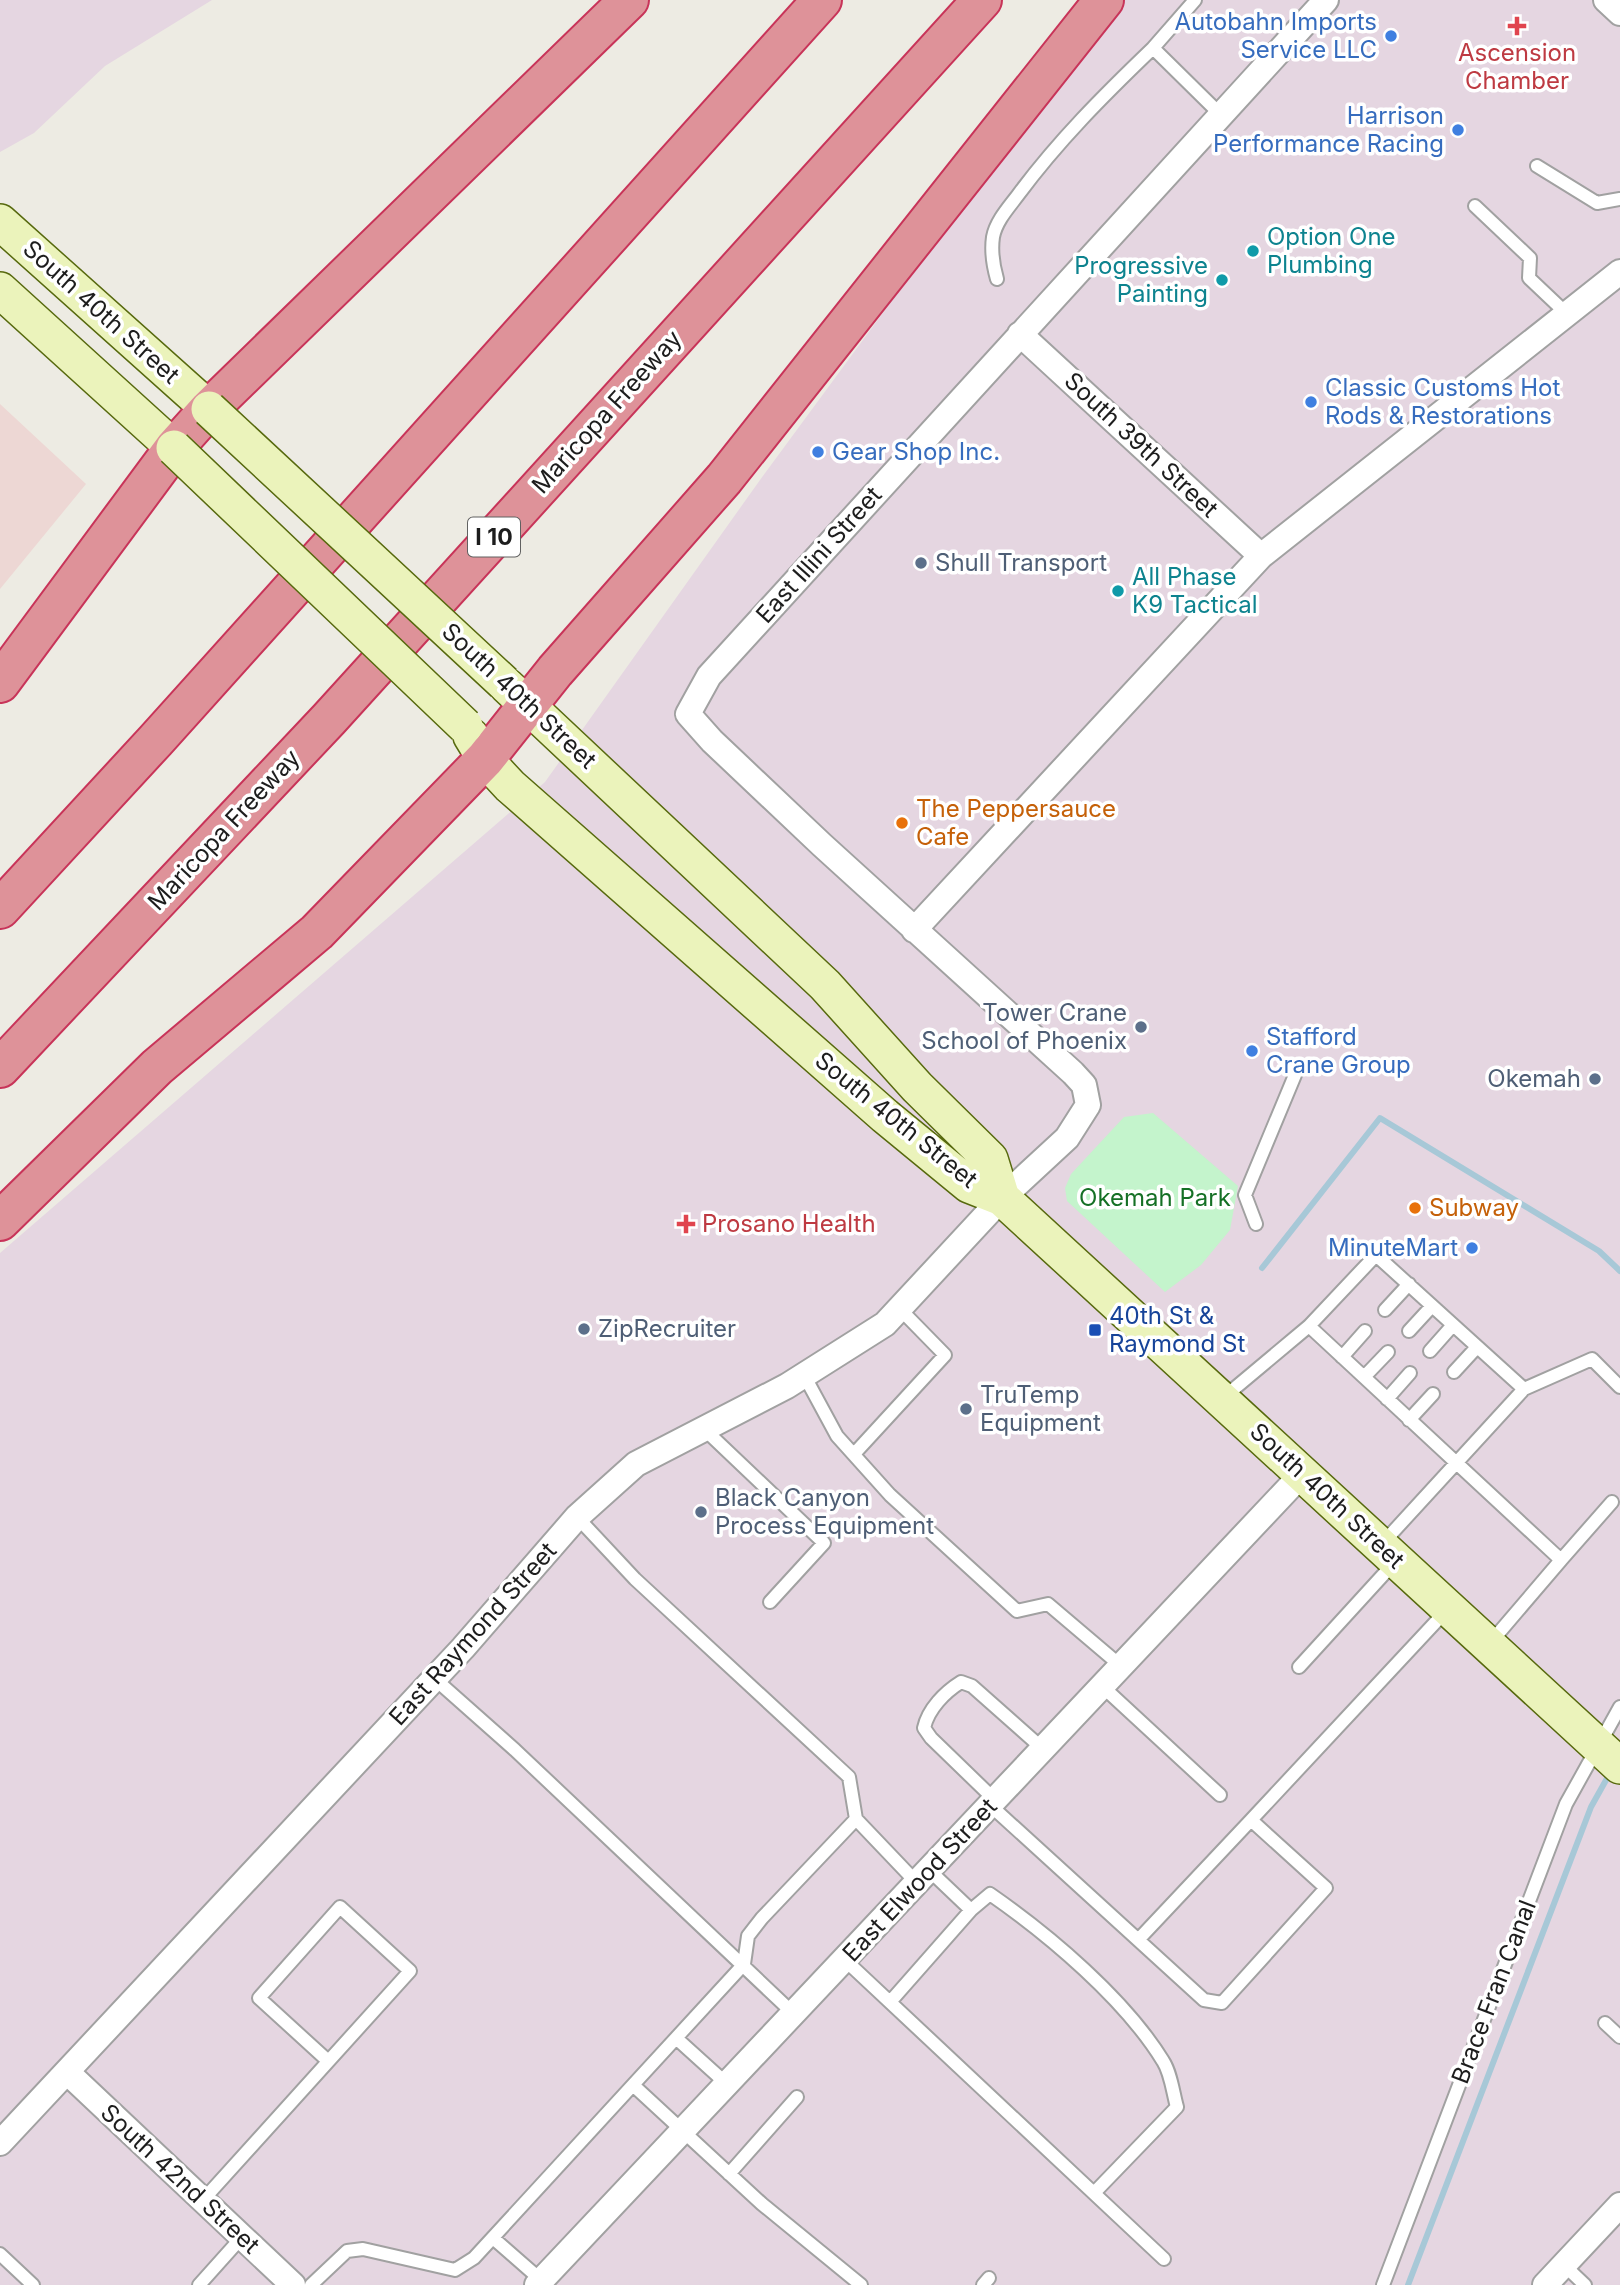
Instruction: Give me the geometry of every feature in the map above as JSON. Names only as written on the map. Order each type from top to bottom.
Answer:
[{"type":"highway","points":[[0,683],[174,449],[209,409],[629,0]]},
{"type":"highway","points":[[0,909],[156,740],[822,0]]},
{"type":"highway","name":"Maricopa Freeway","points":[[0,1068],[328,719],[982,0]]},
{"type":"highway","points":[[0,1221],[157,1067],[317,932],[485,759],[517,694],[555,671],[724,479],[1104,0]]},
{"type":"main road","name":"South 40th Street","points":[[0,222],[209,409],[517,694],[825,985],[918,1087],[990,1159],[1002,1198]]},
{"type":"main road","name":"South 40th Street","points":[[0,290],[174,449],[465,726],[485,759],[510,786],[885,1116],[969,1185],[1002,1198],[1605,1752]]},
{"type":"street","name":"East Illini Street","points":[[688,714],[709,676],[1326,0]]},
{"type":"street","points":[[1606,0],[1620,13]]},
{"type":"street","points":[[914,930],[1261,556],[1620,272]]},
{"type":"street","name":"South 39th Street","points":[[1020,334],[1261,556]]},
{"type":"street","name":"South 40th Street","points":[[688,714],[712,741],[1084,1085],[1088,1105],[1081,1119],[1067,1138],[1002,1198]]},
{"type":"street","name":"East Raymond Street","points":[[0,2143],[435,1679],[577,1517],[636,1464],[804,1375],[885,1324],[1002,1198]]},
{"type":"street","name":"East Elwood Street","points":[[539,2283],[1303,1473]]},
{"type":"street","name":"South 42nd Street","points":[[68,2073],[293,2285]]},
{"type":"street","points":[[1545,2285],[1620,2205]]},
{"type":"lane","points":[[997,279],[993,263],[993,234],[1003,216],[1044,160],[1100,99],[1153,48],[1195,0]]},
{"type":"lane","points":[[1153,48],[1221,115]]},
{"type":"lane","points":[[1537,166],[1597,204],[1620,199]]},
{"type":"lane","points":[[1475,206],[1530,258],[1529,278],[1567,314]]},
{"type":"lane","points":[[1256,1224],[1245,1195],[1295,1075]]},
{"type":"lane","points":[[1222,1400],[1310,1326],[1376,1255],[1524,1389]]},
{"type":"lane","points":[[1385,1310],[1409,1284]]},
{"type":"lane","points":[[1409,1331],[1432,1306]]},
{"type":"lane","points":[[854,1454],[946,1355],[900,1308]]},
{"type":"lane","points":[[1430,1351],[1453,1325]]},
{"type":"lane","points":[[1310,1326],[1561,1560]]},
{"type":"lane","points":[[1342,1357],[1365,1331]]},
{"type":"lane","points":[[1454,1372],[1477,1347]]},
{"type":"lane","points":[[1364,1377],[1388,1352]]},
{"type":"lane","points":[[1299,1667],[1456,1464],[1524,1389],[1592,1359],[1620,1387]]},
{"type":"lane","points":[[1387,1399],[1410,1373]]},
{"type":"lane","points":[[804,1375],[837,1436],[890,1495],[1017,1611],[1048,1604],[1121,1666]]},
{"type":"lane","points":[[1409,1420],[1433,1394]]},
{"type":"lane","points":[[703,1428],[824,1543],[770,1602]]},
{"type":"lane","points":[[1489,1645],[1612,1502]]},
{"type":"lane","points":[[577,1517],[635,1578],[849,1777],[856,1819],[923,1876],[971,1910]]},
{"type":"lane","points":[[1138,1940],[1448,1608]]},
{"type":"lane","points":[[435,1679],[744,1964],[794,2014]]},
{"type":"lane","points":[[1043,1749],[972,1686],[961,1682],[951,1688],[927,1716],[924,1728],[992,1802],[1204,2000],[1223,2003],[1326,1888],[1251,1820]]},
{"type":"lane","points":[[1102,1686],[1220,1795]]},
{"type":"lane","name":"Brace Fran Canal","points":[[1383,2285],[1566,1804],[1605,1752],[1620,1707]]},
{"type":"lane","points":[[311,2285],[347,2251],[363,2249],[455,2270],[474,2258],[744,1964],[748,1936],[856,1819]]},
{"type":"lane","points":[[890,2002],[971,1910],[990,1894],[1035,1926],[1125,2012],[1165,2063],[1177,2107],[1094,2193]]},
{"type":"lane","points":[[203,2200],[410,1971],[340,1908],[259,1998],[327,2060]]},
{"type":"lane","points":[[845,1961],[1164,2259]]},
{"type":"lane","points":[[1605,2023],[1620,2037]]},
{"type":"lane","points":[[676,2038],[728,2085]]},
{"type":"lane","points":[[633,2085],[729,2174],[861,2285]]},
{"type":"lane","points":[[729,2174],[797,2097]]},
{"type":"lane","points":[[199,2285],[242,2237]]},
{"type":"lane","points":[[493,2238],[539,2283]]},
{"type":"lane","points":[[0,2254],[33,2285]]},
{"type":"lane","points":[[1564,2265],[1585,2285]]},
{"type":"shaded area","points":[[0,0],[212,0],[105,66],[34,133],[0,152]]},
{"type":"shaded area","points":[[1113,0],[1620,0],[1620,2285],[0,2285],[0,1253],[545,782],[760,480]]},
{"type":"shaded area","points":[[0,404],[86,484],[0,589]]},
{"type":"green space","name":"Okemah Park","points":[[1153,1113],[1238,1186],[1230,1230],[1201,1265],[1165,1292],[1067,1201],[1065,1188],[1071,1174],[1124,1117]]},
{"type":"waterway","points":[[1262,1268],[1380,1118],[1599,1251],[1620,1271]]},
{"type":"waterway","points":[[1408,2285],[1591,1807],[1610,1773]]},
{"type":"place","name":"Ascension Chamber","points":[[1517,26]]},
{"type":"place","name":"Autobahn Imports Service LLC","points":[[1391,36]]},
{"type":"place","name":"Harrison Performance Racing","points":[[1458,130]]},
{"type":"place","name":"Option One Plumbing","points":[[1253,251]]},
{"type":"place","name":"Progressive Painting","points":[[1222,280]]},
{"type":"place","name":"Classic Customs Hot Rods & Restorations","points":[[1311,402]]},
{"type":"place","name":"Gear Shop Inc.","points":[[818,452]]},
{"type":"place","name":"Shull Transport","points":[[921,563]]},
{"type":"place","name":"All Phase K9 Tactical","points":[[1118,591]]},
{"type":"place","name":"The Peppersauce Cafe","points":[[902,823]]},
{"type":"place","name":"Tower Crane School of Phoenix","points":[[1141,1027]]},
{"type":"place","name":"Stafford Crane Group","points":[[1252,1051]]},
{"type":"place","name":"Okemah","points":[[1595,1079]]},
{"type":"place","name":"Subway","points":[[1415,1208]]},
{"type":"place","name":"Prosano Health","points":[[686,1224]]},
{"type":"place","name":"MinuteMart","points":[[1472,1248]]},
{"type":"place","name":"ZipRecruiter","points":[[584,1329]]},
{"type":"place","name":"40th St & Raymond St","points":[[1095,1330]]},
{"type":"place","name":"TruTemp Equipment","points":[[966,1409]]},
{"type":"place","name":"Black Canyon Process Equipment","points":[[701,1512]]}]
